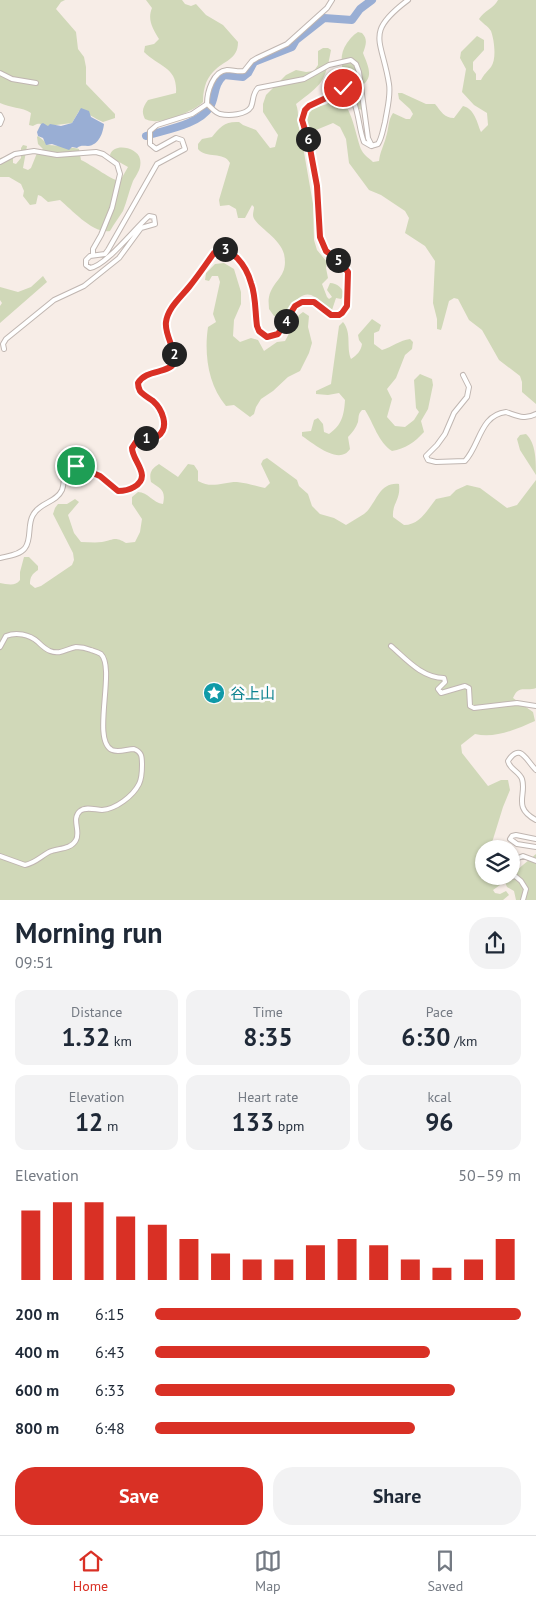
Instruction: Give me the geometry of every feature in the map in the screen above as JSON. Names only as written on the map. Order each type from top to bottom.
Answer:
[{"type":"street","points":[[4,349],[3,344],[6,339],[49,303],[84,286],[119,258],[138,231],[155,224],[154,217],[149,216],[105,260],[90,268],[85,263],[93,254],[105,254],[108,250],[157,164],[185,149],[186,146],[182,140],[176,138],[156,149],[150,144],[150,131],[157,125],[192,114],[207,104],[209,89],[220,73],[226,70],[244,71],[252,61],[287,44],[327,8],[332,0]]},
{"type":"street","points":[[0,558],[20,553],[25,548],[32,516],[38,507],[58,495],[63,485],[64,474],[72,467],[81,467],[95,473],[118,491],[127,490],[138,484],[142,471],[133,456],[132,448],[138,439],[158,436],[164,429],[165,424],[162,413],[157,405],[140,391],[138,383],[143,376],[169,368],[174,363],[174,355],[166,329],[168,316],[174,305],[214,253],[227,250],[242,265],[251,282],[257,326],[259,331],[267,337],[278,334],[295,306],[302,302],[314,302],[331,315],[339,315],[346,310],[348,302],[348,272],[338,260],[326,251],[318,232],[317,186],[309,143],[302,120],[305,110],[314,103],[326,98],[336,89],[343,88],[349,94],[356,110],[364,142],[372,146],[378,144],[389,99],[389,85],[379,44],[380,29],[392,12],[408,0]]},
{"type":"street","points":[[207,104],[220,114],[242,114],[250,107],[253,94],[258,88],[304,79],[328,65],[350,60],[356,64],[359,72],[368,138],[372,146]]},
{"type":"street","points":[[0,74],[12,79],[36,83]]},
{"type":"street","points":[[0,115],[2,119],[0,124]]},
{"type":"street","points":[[0,162],[16,154],[34,151],[57,155],[96,152],[103,154],[117,164],[120,174],[112,208],[93,249],[93,254]]},
{"type":"street","points":[[463,375],[469,387],[467,397],[454,413],[445,434],[426,456],[428,460],[436,462],[465,460],[481,431],[492,417],[506,412],[528,418],[536,414]]},
{"type":"street","points":[[0,647],[6,636],[16,633],[34,639],[49,651],[60,653],[72,648],[81,647],[102,655],[106,667],[104,729],[106,744],[108,748],[116,751],[134,749],[141,754],[142,759],[142,776],[131,794],[114,807],[108,809],[87,809],[78,812],[76,818],[77,839],[73,845],[50,852],[38,861],[26,866],[0,856]]},
{"type":"street","points":[[391,646],[428,676],[444,678],[445,682],[438,689],[442,693],[465,686],[469,688],[468,703],[474,708],[517,704],[536,706]]},
{"type":"street","points":[[536,770],[523,754],[517,752],[508,761],[509,766],[522,778],[521,799],[526,812],[536,820]]},
{"type":"street","points":[[536,839],[516,835],[510,839],[517,844],[536,847]]},
{"type":"street","points":[[520,857],[523,856],[536,861]]},
{"type":"street","points":[[520,880],[526,889],[523,900]]},
{"type":"green space","points":[[0,0],[65,0],[56,9],[76,32],[78,49],[84,57],[86,67],[86,84],[115,114],[115,118],[103,122],[79,111],[72,123],[48,126],[39,124],[33,126],[29,125],[31,113],[0,103]]},
{"type":"green space","points":[[146,0],[182,0],[185,4],[191,6],[196,4],[206,15],[223,25],[238,42],[236,53],[217,68],[206,82],[203,102],[194,109],[180,115],[158,121],[145,119],[143,114],[144,107],[148,100],[176,93],[176,84],[171,73],[166,68],[144,52],[145,46],[154,44],[159,39],[150,20],[152,8]]},
{"type":"green space","points":[[498,0],[536,0],[536,404],[522,392],[520,376],[499,360],[482,330],[469,320],[458,299],[454,298],[449,301],[441,330],[437,329],[437,319],[433,303],[435,261],[425,246],[405,233],[409,218],[405,211],[381,195],[369,190],[349,163],[346,139],[340,127],[333,123],[316,130],[308,127],[307,122],[310,111],[314,108],[334,100],[342,102],[350,114],[362,151],[373,162],[379,161],[389,121],[393,113],[406,119],[410,119],[413,114],[399,99],[398,93],[426,104],[435,104],[443,114],[451,118],[454,118],[463,106],[470,110],[475,117],[481,132],[488,125],[487,113],[474,105],[462,92],[466,69],[460,58],[461,52],[477,36],[484,40],[484,50],[473,62],[476,80],[481,80],[491,67],[494,44],[491,31],[479,19]]},
{"type":"green space","points":[[358,32],[362,33],[366,40],[363,53],[369,72],[368,80],[360,87],[362,110],[359,109],[342,68],[343,51],[353,35]]},
{"type":"green space","points":[[323,48],[331,50],[327,70],[317,87],[296,104],[313,204],[314,240],[317,250],[327,262],[328,278],[322,284],[329,299],[332,297],[327,290],[330,283],[339,286],[344,295],[341,299],[336,298],[332,310],[315,297],[305,295],[296,300],[281,317],[274,316],[269,309],[269,298],[271,291],[283,273],[285,262],[282,248],[254,219],[254,207],[252,205],[245,218],[238,218],[236,209],[229,205],[220,206],[219,200],[230,163],[224,157],[201,152],[198,149],[198,144],[202,139],[212,137],[226,124],[239,122],[256,130],[270,148],[275,147],[278,135],[263,112],[266,95],[286,75],[296,70],[314,71],[318,65],[318,51]]},
{"type":"green space","points":[[38,136],[49,145],[79,149],[81,160],[120,181],[128,167],[112,158],[110,155],[112,151],[126,148],[131,149],[138,155],[140,159],[139,171],[133,181],[123,211],[110,231],[103,231],[90,225],[60,200],[48,202],[38,195],[36,204],[30,205],[23,196],[24,191],[21,184],[9,177],[0,177],[0,158],[13,156],[13,163],[16,164],[21,158],[21,148],[23,145],[27,146],[23,168],[28,170],[31,168],[37,153],[43,149],[38,144]]},
{"type":"green space","points":[[224,263],[234,269],[241,292],[241,304],[234,320],[233,336],[240,342],[251,338],[258,340],[264,351],[277,342],[285,341],[299,315],[303,312],[309,316],[308,327],[312,343],[300,371],[288,377],[261,399],[254,414],[250,417],[234,405],[226,406],[220,398],[211,379],[207,358],[208,327],[216,322],[213,314],[220,282],[218,276],[212,276],[209,281],[205,280],[206,273],[215,264]]},
{"type":"green space","points":[[43,276],[47,282],[0,323],[0,306],[2,303],[0,300],[0,287],[18,292],[31,287]]},
{"type":"green space","points":[[372,319],[381,325],[379,331],[374,333],[374,344],[382,350],[406,340],[410,339],[413,342],[412,349],[405,355],[396,378],[387,389],[392,399],[387,417],[395,426],[405,427],[414,420],[419,412],[416,408],[414,380],[420,374],[432,379],[433,385],[428,409],[421,421],[424,432],[401,449],[392,451],[383,443],[365,410],[362,410],[356,426],[348,437],[350,449],[345,454],[339,455],[326,452],[302,436],[302,432],[311,431],[314,420],[318,418],[323,424],[324,432],[329,434],[340,423],[345,400],[339,393],[328,395],[316,394],[316,391],[331,384],[339,326],[343,322],[346,326],[351,359],[358,353],[362,344],[358,335]]},
{"type":"green space","points":[[526,434],[534,447],[536,475],[520,450],[517,439],[520,435]]},
{"type":"green space","points":[[267,458],[297,480],[299,486],[308,494],[312,506],[320,514],[334,518],[346,525],[364,514],[378,494],[386,486],[392,484],[399,484],[398,498],[393,517],[404,525],[419,520],[436,499],[450,496],[456,490],[467,485],[480,488],[507,508],[517,505],[536,480],[536,688],[520,690],[513,698],[533,712],[535,721],[498,734],[475,734],[461,745],[462,753],[488,786],[501,780],[508,780],[510,790],[493,840],[475,840],[475,885],[500,885],[493,890],[495,893],[500,894],[506,891],[509,895],[503,900],[0,900],[0,583],[16,584],[20,580],[24,557],[29,557],[38,566],[38,570],[32,576],[30,582],[35,588],[72,565],[74,560],[73,553],[53,514],[58,504],[67,504],[75,499],[79,502],[68,515],[74,533],[81,542],[99,542],[116,539],[126,543],[135,542],[140,532],[142,519],[132,504],[132,497],[138,492],[142,492],[156,502],[163,504],[163,493],[150,479],[151,471],[159,464],[178,477],[188,464],[194,465],[198,471],[198,481],[208,485],[237,482],[265,488],[270,483],[261,464]]},
{"type":"green space","points":[[536,854],[536,900],[516,900],[514,891],[507,887],[506,885],[520,885],[520,867]]},
{"type":"water","points":[[81,108],[89,111],[91,117],[104,124],[98,141],[92,145],[72,147],[69,150],[52,144],[46,145],[43,138],[38,136],[37,132],[41,124],[61,126],[72,123]]},
{"type":"waterway","points":[[146,136],[190,123],[205,113],[210,107],[216,87],[224,75],[243,77],[248,73],[254,62],[292,47],[296,40],[324,18],[352,20],[360,9],[372,0]]},
{"type":"place","name":"谷上山","points":[[214,693]]},
{"type":"route","points":[[76,466],[95,473],[118,491],[134,487],[141,480],[142,471],[133,456],[132,448],[138,439],[152,438],[162,434],[165,424],[162,413],[157,405],[140,391],[138,383],[143,376],[169,368],[174,363],[175,359],[166,329],[170,310],[218,250],[225,249],[232,253],[248,275],[254,293],[257,326],[259,331],[267,337],[278,334],[298,303],[314,302],[335,316],[346,310],[348,302],[348,272],[338,260],[326,251],[318,232],[317,186],[309,143],[302,120],[305,110],[309,106],[326,98],[336,89],[343,88]]}]
